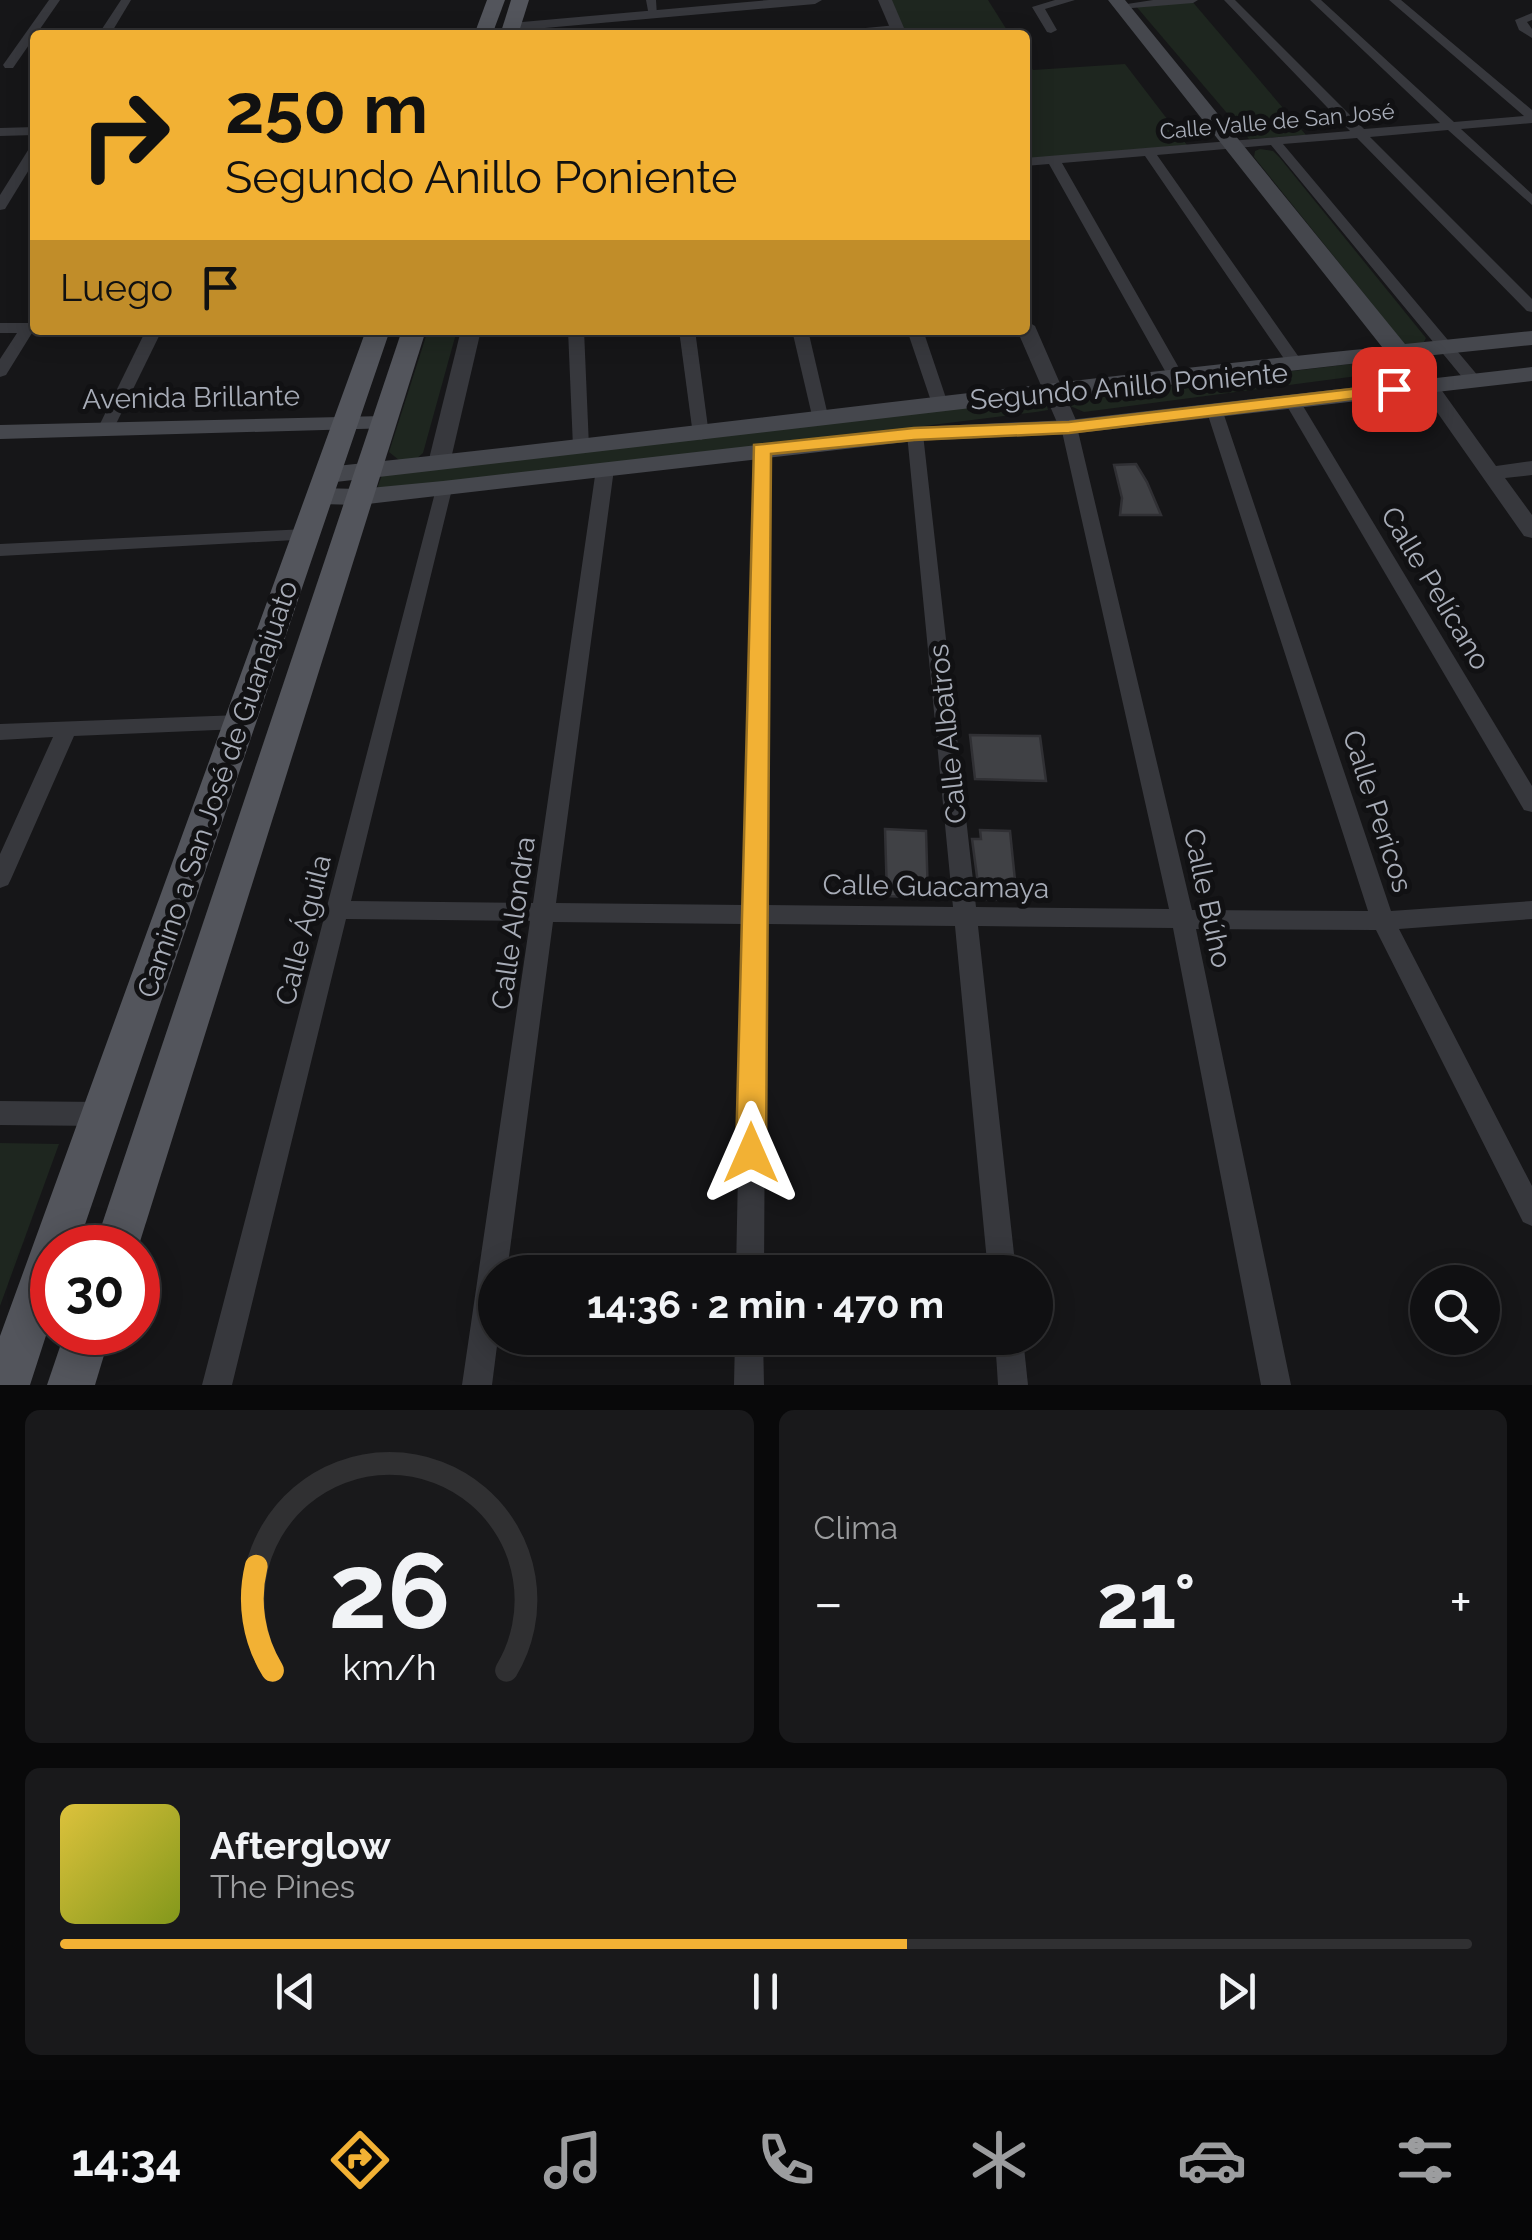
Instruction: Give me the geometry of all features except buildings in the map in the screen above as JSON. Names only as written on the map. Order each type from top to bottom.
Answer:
[{"type":"main road","points":[[485,30],[496,0]]},
{"type":"main road","points":[[510,30],[520,0]]},
{"type":"main road","points":[[1123,3],[1214,124],[1428,386]]},
{"type":"main road","name":"Camino a San José de Guanajuato","points":[[63,1225],[376,335]]},
{"type":"main road","name":"Camino a San José de Guanajuato","points":[[123,1225],[412,335]]},
{"type":"main road","name":"Segundo Anillo Poniente","points":[[363,485],[439,462],[821,420],[1175,374],[1532,338]]},
{"type":"main road","name":"Segundo Anillo Poniente","points":[[363,485],[442,489],[761,450],[914,434],[1069,427],[1532,374]]},
{"type":"main road","name":"Avenida Brillante","points":[[0,432],[384,423]]},
{"type":"main road","points":[[324,486],[363,485]]},
{"type":"main road","name":"Camino a San José de Guanajuato","points":[[6,1385],[30,1318]]},
{"type":"main road","points":[[71,1385],[81,1355]]},
{"type":"street","points":[[34,30],[55,0]]},
{"type":"street","points":[[107,30],[126,0]]},
{"type":"street","points":[[515,30],[652,7],[811,0]]},
{"type":"street","points":[[886,0],[898,30]]},
{"type":"street","points":[[1051,30],[1038,7],[1070,0]]},
{"type":"street","points":[[1123,3],[1193,0]]},
{"type":"street","points":[[1229,0],[1532,308]]},
{"type":"street","points":[[1315,0],[1532,201]]},
{"type":"street","points":[[1394,0],[1532,118]]},
{"type":"street","points":[[1532,16],[1521,20],[1532,35]]},
{"type":"street","points":[[10,65],[30,36]]},
{"type":"street","name":"Calle Valle de San José","points":[[1030,162],[1150,154],[1229,138],[1275,142],[1532,118]]},
{"type":"street","points":[[0,132],[30,131]]},
{"type":"street","points":[[1275,142],[1473,380]]},
{"type":"street","points":[[1150,154],[1295,363]]},
{"type":"street","points":[[2,199],[30,157]]},
{"type":"street","points":[[1054,161],[1175,374]]},
{"type":"street","points":[[0,328],[30,328]]},
{"type":"street","points":[[0,372],[30,329]]},
{"type":"street","points":[[106,428],[152,335]]},
{"type":"street","points":[[439,462],[470,335]]},
{"type":"street","points":[[576,335],[582,447]]},
{"type":"street","points":[[688,335],[701,434]]},
{"type":"street","points":[[801,335],[821,420]]},
{"type":"street","points":[[918,335],[940,404]]},
{"type":"street","points":[[1029,335],[1069,427]]},
{"type":"street","points":[[1428,386],[1532,532]]},
{"type":"street","name":"Calle Pelícano","points":[[1292,401],[1532,804]]},
{"type":"street","name":"Calle Pericos","points":[[1214,409],[1383,921],[1532,1213]]},
{"type":"street","name":"Calle Búho","points":[[1069,427],[1183,918],[1276,1385]]},
{"type":"street","name":"Calle Albatros","points":[[914,434],[968,916],[1000,1255]]},
{"type":"street","points":[[750,1255],[761,450]]},
{"type":"street","points":[[1490,473],[1532,468]]},
{"type":"street","name":"Calle Alondra","points":[[477,1385],[605,469]]},
{"type":"street","name":"Calle Águila","points":[[217,1385],[442,489]]},
{"type":"street","points":[[0,550],[307,535]]},
{"type":"street","points":[[0,732],[240,722]]},
{"type":"street","points":[[0,879],[66,729]]},
{"type":"street","name":"Calle Guacamaya","points":[[339,910],[1383,921],[1532,910]]},
{"type":"street","points":[[0,1113],[102,1114]]},
{"type":"street","points":[[749,1355],[749,1385]]},
{"type":"street","points":[[1010,1355],[1013,1385]]},
{"type":"shaded area","points":[[889,0],[988,0],[1007,30],[903,30]]},
{"type":"shaded area","points":[[1191,0],[1306,135],[1249,139],[1135,5]]},
{"type":"shaded area","points":[[1125,64],[1187,145],[1030,159],[1030,66],[1033,70]]},
{"type":"shaded area","points":[[1260,149],[1273,151],[1280,158],[1426,338],[1423,344],[1406,346],[1254,157]]},
{"type":"shaded area","points":[[426,335],[456,335],[423,453],[416,459],[399,460],[389,452]]},
{"type":"shaded area","points":[[1393,359],[1403,370],[1084,412],[1068,405],[1075,397]]},
{"type":"shaded area","points":[[1045,398],[1048,410],[1036,412],[421,489],[377,489],[382,475]]},
{"type":"shaded area","points":[[0,1143],[59,1144],[0,1306]]},
{"type":"route","points":[[751,1153],[761,450],[914,434],[1069,427],[1394,389]]}]
